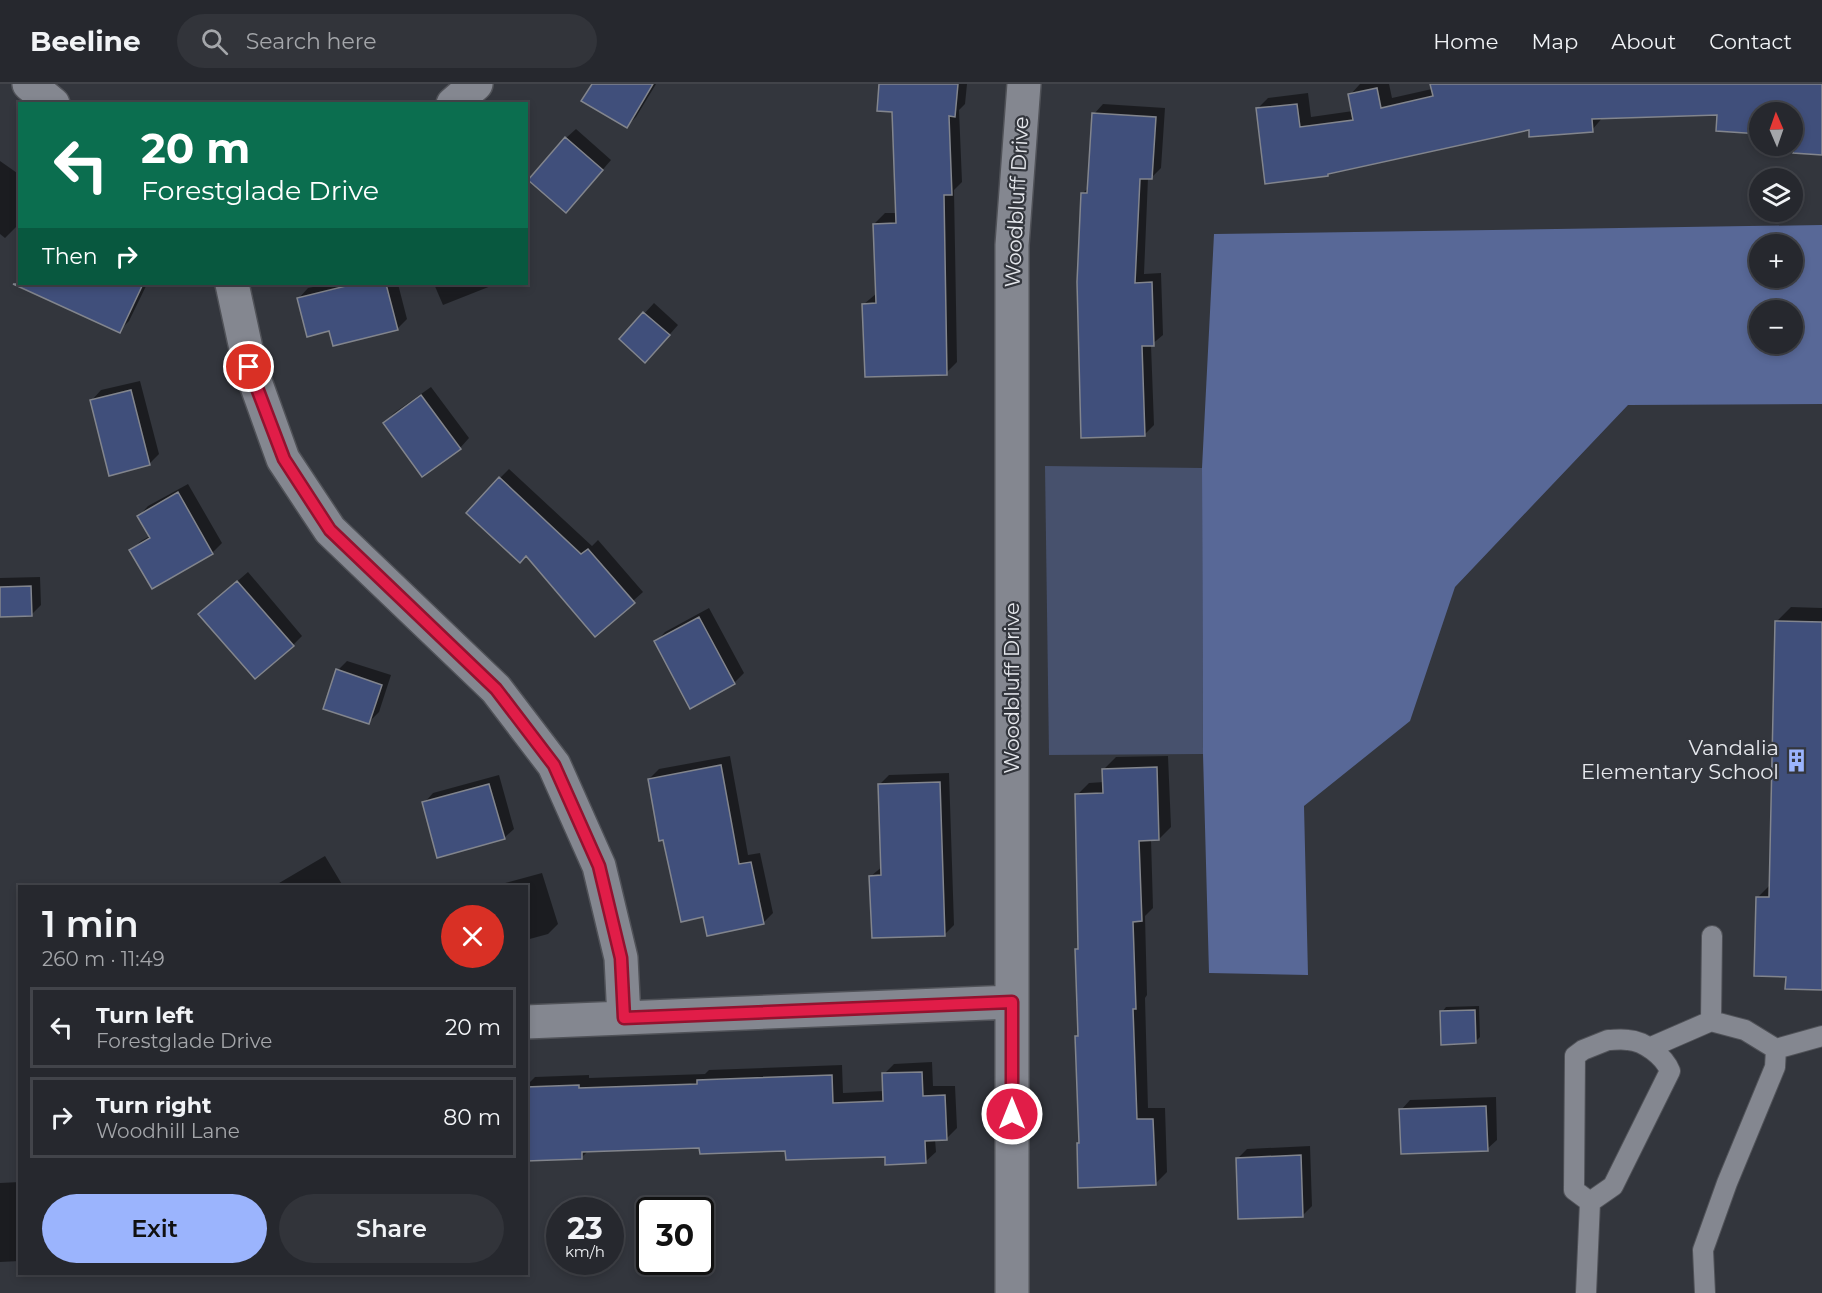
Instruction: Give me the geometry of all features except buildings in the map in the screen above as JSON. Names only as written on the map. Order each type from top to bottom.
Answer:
[{"type":"street","points":[[29,84],[51,102]]},
{"type":"street","points":[[455,102],[476,84]]},
{"type":"street","name":"Woodbluff Drive","points":[[1012,1293],[1012,245],[1024,84]]},
{"type":"street","points":[[232,285],[249,367],[284,459],[330,530],[496,689],[554,765],[599,866],[621,958],[624,1018]]},
{"type":"street","points":[[528,1022],[1012,1002]]},
{"type":"lane","points":[[1711,1021],[1712,936]]},
{"type":"lane","points":[[1649,1048],[1711,1021],[1745,1030],[1776,1049],[1822,1036]]},
{"type":"lane","points":[[1629,1040],[1649,1048],[1667,1063],[1670,1071],[1613,1186],[1590,1202],[1574,1190],[1575,1056],[1583,1050],[1608,1041],[1629,1040]]},
{"type":"lane","points":[[1705,1293],[1703,1250],[1727,1183],[1776,1068],[1776,1049]]},
{"type":"lane","points":[[1586,1293],[1590,1202]]},
{"type":"shaded area","points":[[1822,225],[1822,404],[1628,405],[1455,587],[1410,721],[1304,806],[1308,975],[1209,973],[1203,754],[1202,468],[1214,234]]},
{"type":"shaded area","points":[[1045,466],[1202,468],[1203,754],[1049,755]]},
{"type":"place","name":"Vandalia Elementary School","points":[[1797,760]]},
{"type":"route","points":[[249,367],[284,459],[330,530],[496,689],[554,765],[599,866],[621,958],[624,1018],[1012,1002],[1012,1114]]}]
